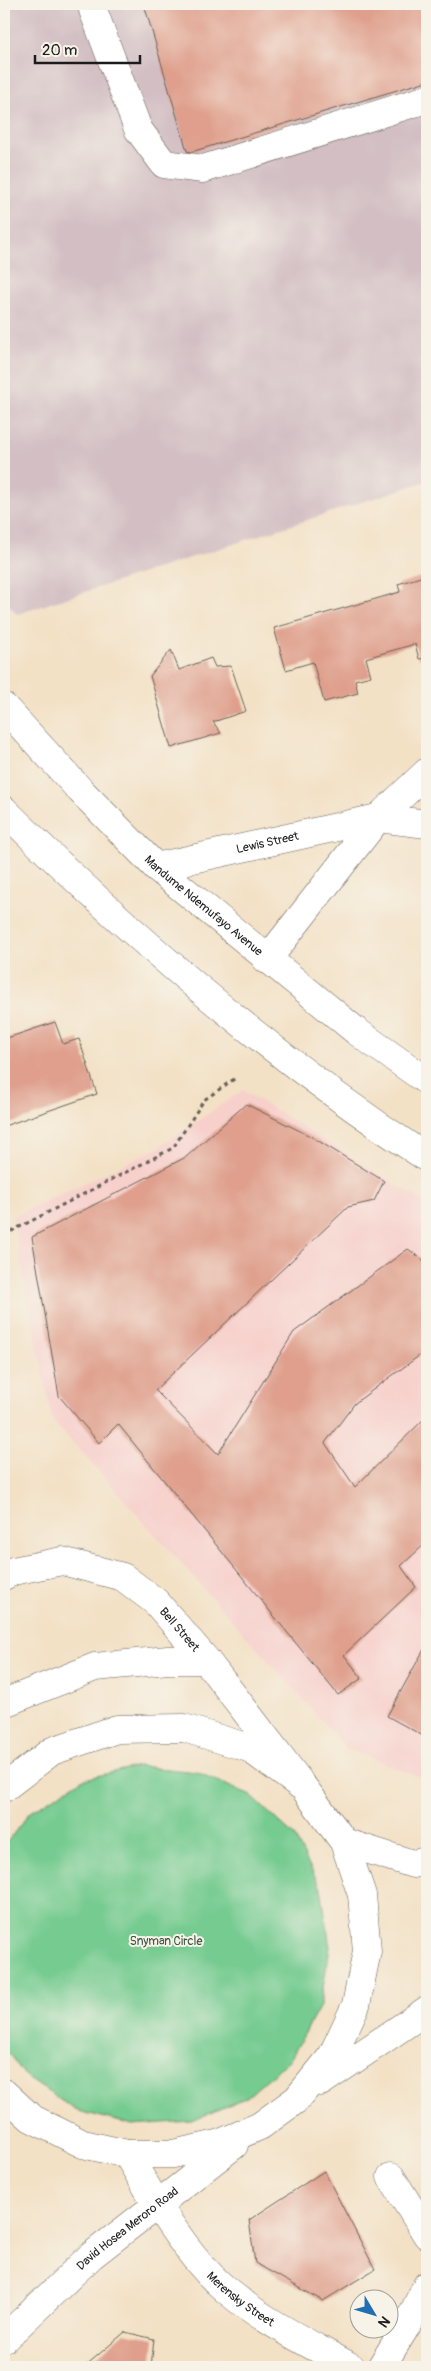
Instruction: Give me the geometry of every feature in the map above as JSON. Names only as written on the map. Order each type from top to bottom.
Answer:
[{"type":"main road","points":[[93,10],[138,129],[164,164],[203,168],[427,99]]},
{"type":"main road","name":"Mandume Ndemufayo Avenue","points":[[4,706],[81,791],[156,867],[267,960],[356,1031],[427,1081]]},
{"type":"main road","points":[[267,960],[378,818],[427,772]]},
{"type":"main road","points":[[4,810],[81,887],[217,1005],[301,1071],[427,1158]]},
{"type":"main road","points":[[378,818],[427,824]]},
{"type":"main road","name":"Lewis Street","points":[[156,867],[378,818]]},
{"type":"main road","name":"Bell Street","points":[[4,1576],[14,1571],[62,1562],[123,1577],[156,1602],[206,1660],[304,1788]]},
{"type":"main road","points":[[4,1703],[94,1667],[168,1660],[206,1660]]},
{"type":"main road","points":[[4,1788],[52,1751],[117,1729],[184,1728],[249,1748],[304,1788],[344,1842],[362,1895],[366,1950],[356,2006],[332,2056],[296,2099]]},
{"type":"main road","points":[[344,1842],[413,1864],[427,1861]]},
{"type":"main road","points":[[4,2093],[31,2118],[83,2144],[127,2154],[173,2154],[218,2144],[260,2126],[296,2099],[427,2010]]},
{"type":"main road","name":"David Hosea Meroro Road","points":[[4,2339],[91,2256],[157,2203],[260,2126]]},
{"type":"main road","name":"Merensky Street","points":[[127,2154],[157,2203],[197,2259],[224,2289],[265,2318],[351,2367]]},
{"type":"main road","points":[[391,2177],[427,2235]]},
{"type":"main road","points":[[381,2367],[407,2325],[427,2286]]},
{"type":"path","points":[[4,1235],[173,1148],[204,1100],[237,1077]]},
{"type":"shaded area","points":[[4,4],[427,4],[427,481],[17,614],[4,600]]},
{"type":"shaded area","points":[[243,1090],[427,1204],[427,1780],[347,1749],[52,1419],[12,1217],[156,1149]]},
{"type":"green space","name":"Snyman Circle","points":[[138,1766],[197,1772],[251,1796],[294,1836],[321,1888],[330,1947],[320,2006],[291,2058],[247,2097],[192,2121],[132,2125],[75,2110],[26,2077],[4,2047],[4,1846],[30,1812],[81,1780]]},
{"type":"building","points":[[144,4],[427,4],[427,81],[191,152],[187,151]]},
{"type":"building","points":[[427,575],[427,658],[419,659],[415,644],[366,658],[371,676],[355,680],[358,693],[324,702],[313,662],[286,670],[274,628],[400,592],[398,584]]},
{"type":"building","points":[[171,650],[179,670],[211,658],[215,667],[231,666],[246,711],[213,722],[221,733],[171,748],[150,676]]},
{"type":"building","points":[[55,1022],[63,1044],[79,1039],[97,1094],[4,1126],[4,1039]]},
{"type":"building","points":[[246,1104],[312,1137],[384,1181],[374,1201],[348,1207],[155,1390],[218,1454],[294,1332],[408,1249],[427,1263],[427,1350],[355,1403],[325,1443],[355,1487],[427,1416],[427,1542],[401,1566],[416,1587],[344,1655],[362,1678],[338,1695],[118,1424],[99,1443],[59,1396],[32,1237],[186,1157]]},
{"type":"building","points":[[427,1644],[427,1738],[387,1716]]},
{"type":"building","points":[[324,2171],[375,2269],[323,2301],[255,2263],[249,2220]]},
{"type":"building","points":[[125,2332],[154,2339],[151,2367],[84,2367]]}]
